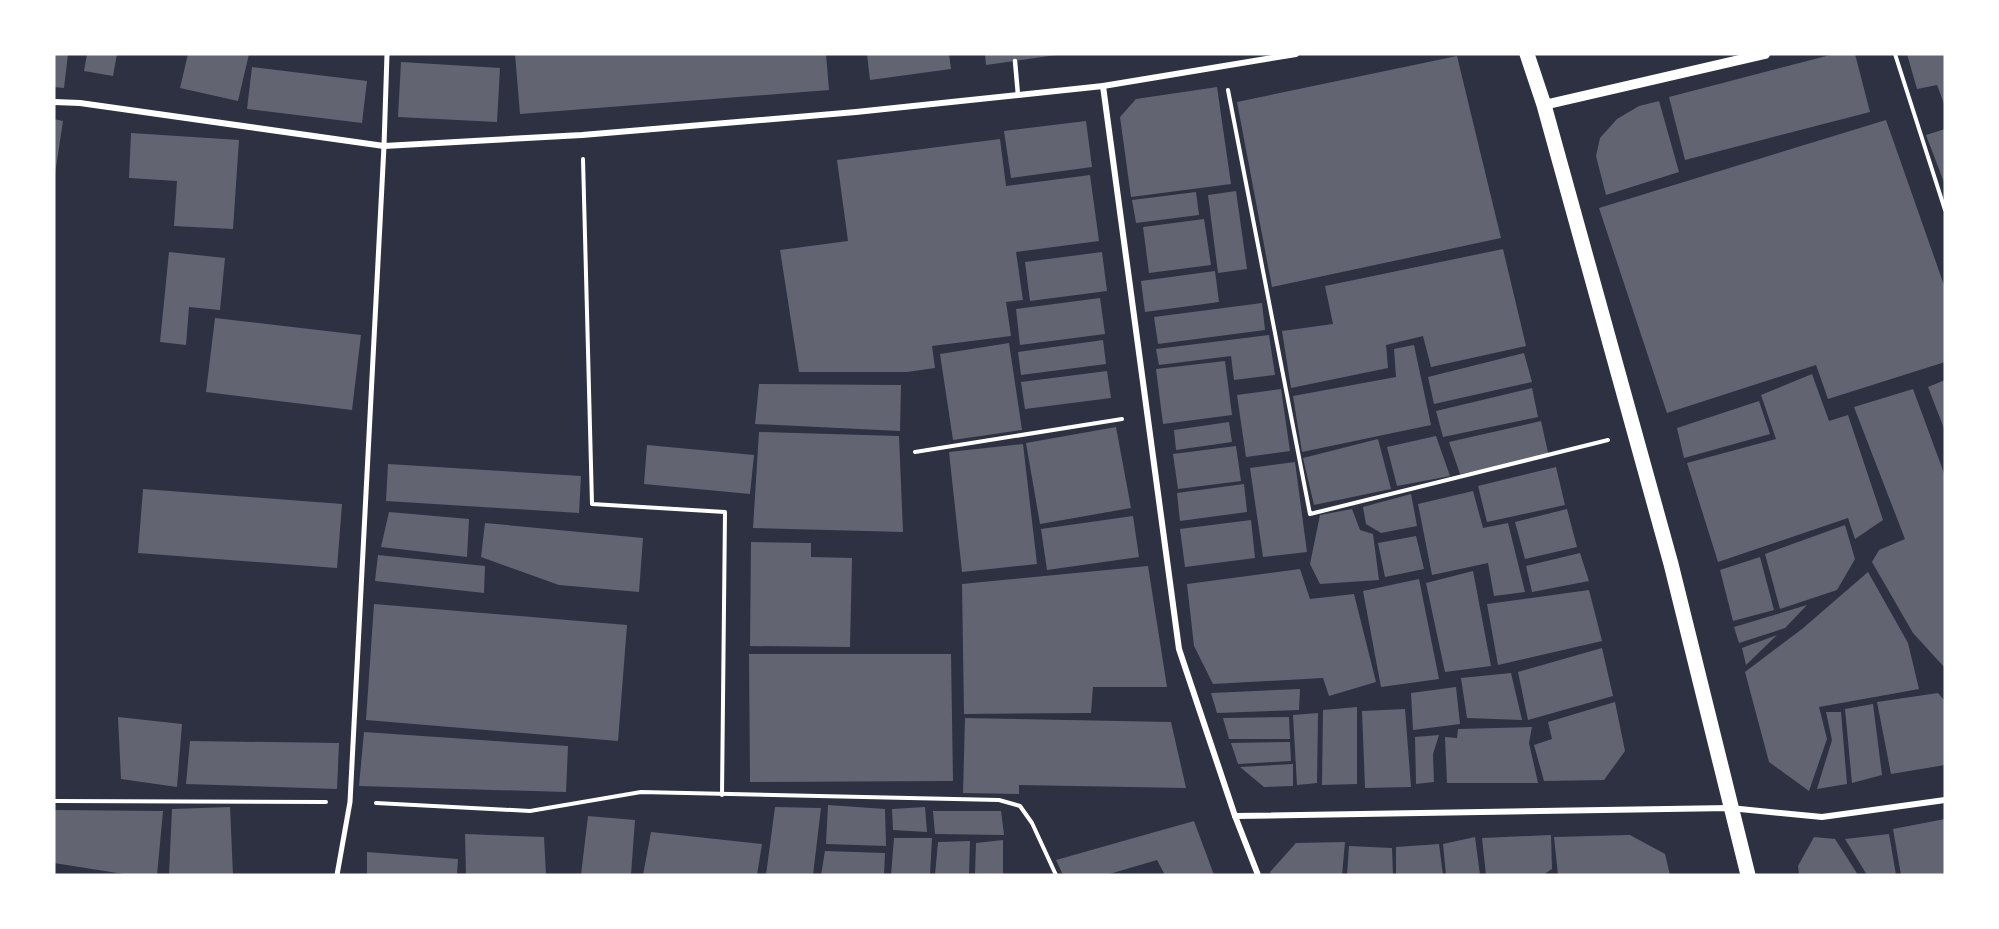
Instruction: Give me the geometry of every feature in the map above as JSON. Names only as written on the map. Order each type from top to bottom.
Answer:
[{"type":"main road","points":[[1527,54],[1544,105],[1671,564],[1748,875]]},
{"type":"street","points":[[337,875],[351,802],[387,54]]},
{"type":"street","points":[[54,102],[384,146],[582,135],[856,112],[1103,86],[1296,54]]},
{"type":"street","points":[[1544,105],[1765,54]]},
{"type":"street","points":[[1103,86],[1179,649],[1235,816],[1258,875]]},
{"type":"street","points":[[1235,816],[1730,808],[1822,817],[1945,800]]},
{"type":"lane","points":[[1015,61],[1018,95]]},
{"type":"path","points":[[1895,54],[1945,210]]},
{"type":"path","points":[[1223,67],[1310,514],[1635,433]]},
{"type":"path","points":[[582,135],[592,504],[725,512],[722,795]]},
{"type":"path","points":[[915,452],[1146,415]]},
{"type":"path","points":[[54,801],[351,802],[530,811],[641,792],[999,800],[1020,806],[1032,823],[1056,875]]},
{"type":"building","points":[[54,54],[68,54],[64,88],[54,87]]},
{"type":"building","points":[[87,54],[117,54],[113,76],[84,71]]},
{"type":"building","points":[[188,54],[249,54],[238,101],[180,88]]},
{"type":"building","points":[[515,54],[826,54],[829,90],[520,114]]},
{"type":"building","points":[[867,54],[949,54],[951,69],[870,80]]},
{"type":"building","points":[[985,54],[1056,54],[1056,55],[986,65]]},
{"type":"building","points":[[1834,54],[1855,54],[1870,112],[1685,160],[1669,97]]},
{"type":"building","points":[[1907,54],[1945,54],[1945,106],[1937,85],[1917,89]]},
{"type":"building","points":[[1457,56],[1501,238],[1272,287],[1237,102]]},
{"type":"building","points":[[401,62],[500,68],[497,122],[398,117]]},
{"type":"building","points":[[252,67],[367,81],[362,123],[247,109]]},
{"type":"building","points":[[1217,87],[1231,184],[1131,197],[1120,117],[1136,99]]},
{"type":"building","points":[[1659,101],[1679,172],[1606,195],[1596,156],[1600,138],[1617,119],[1639,106]]},
{"type":"building","points":[[54,119],[63,121],[55,174],[54,174]]},
{"type":"building","points":[[1886,120],[1945,288],[1945,362],[1828,399],[1816,365],[1667,413],[1599,208]]},
{"type":"building","points":[[1086,121],[1092,167],[1011,178],[1004,131]]},
{"type":"building","points":[[1945,129],[1945,185],[1926,135]]},
{"type":"building","points":[[131,133],[239,140],[233,229],[174,226],[177,181],[129,178]]},
{"type":"building","points":[[1000,139],[1006,186],[1090,175],[1099,241],[1016,252],[1023,300],[1006,302],[1011,336],[932,346],[935,368],[907,372],[799,372],[780,250],[848,241],[837,160]]},
{"type":"building","points":[[1236,191],[1247,269],[1218,273],[1208,195]]},
{"type":"building","points":[[1196,192],[1199,215],[1136,223],[1132,200]]},
{"type":"building","points":[[1204,219],[1211,265],[1149,273],[1143,227]]},
{"type":"building","points":[[1503,249],[1526,346],[1431,367],[1423,336],[1386,345],[1388,368],[1291,388],[1282,331],[1333,324],[1325,286]]},
{"type":"building","points":[[169,252],[225,258],[220,310],[189,307],[186,345],[160,342]]},
{"type":"building","points":[[1102,252],[1107,291],[1030,301],[1025,262]]},
{"type":"building","points":[[1215,271],[1219,302],[1145,312],[1141,281]]},
{"type":"building","points":[[1100,298],[1105,334],[1020,345],[1016,309]]},
{"type":"building","points":[[1262,303],[1265,330],[1158,344],[1154,317]]},
{"type":"building","points":[[215,318],[361,335],[352,410],[206,392]]},
{"type":"building","points":[[1269,335],[1275,375],[1234,380],[1231,356],[1159,365],[1156,349]]},
{"type":"building","points":[[1103,340],[1106,364],[1021,375],[1018,352]]},
{"type":"building","points":[[1009,343],[1022,430],[953,440],[940,354]]},
{"type":"building","points":[[1414,345],[1431,425],[1302,452],[1293,396],[1396,377],[1394,349]]},
{"type":"building","points":[[1524,353],[1532,382],[1434,404],[1428,377]]},
{"type":"building","points":[[1225,361],[1232,415],[1163,424],[1156,369]]},
{"type":"building","points":[[1107,371],[1111,398],[1025,409],[1021,382]]},
{"type":"building","points":[[1812,374],[1829,421],[1848,415],[1883,520],[1855,539],[1848,518],[1718,562],[1687,463],[1776,439],[1761,395]]},
{"type":"building","points":[[1945,380],[1945,431],[1928,387]]},
{"type":"building","points":[[759,384],[901,385],[900,431],[755,424]]},
{"type":"building","points":[[1532,388],[1538,417],[1443,437],[1436,411]]},
{"type":"building","points":[[1281,389],[1290,451],[1246,457],[1237,395]]},
{"type":"building","points":[[1913,389],[1945,476],[1945,668],[1913,633],[1872,562],[1879,550],[1905,539],[1854,407]]},
{"type":"building","points":[[1759,401],[1770,434],[1684,458],[1677,428]]},
{"type":"building","points":[[1541,421],[1549,457],[1460,474],[1449,442]]},
{"type":"building","points":[[1229,422],[1232,442],[1176,450],[1174,430]]},
{"type":"building","points":[[1116,427],[1131,508],[1040,524],[1026,443]]},
{"type":"building","points":[[759,432],[899,436],[903,532],[753,528]]},
{"type":"building","points":[[1436,436],[1450,476],[1397,486],[1387,447]]},
{"type":"building","points":[[1378,439],[1391,489],[1314,505],[1303,458]]},
{"type":"building","points":[[1023,444],[1037,564],[962,572],[949,452]]},
{"type":"building","points":[[647,445],[754,455],[750,494],[644,484]]},
{"type":"building","points":[[1236,446],[1241,481],[1178,489],[1173,454]]},
{"type":"building","points":[[1295,462],[1307,552],[1263,557],[1250,468]]},
{"type":"building","points":[[388,464],[581,476],[579,513],[386,501]]},
{"type":"building","points":[[1556,467],[1565,505],[1487,522],[1478,486]]},
{"type":"building","points":[[1244,484],[1247,512],[1180,521],[1177,493]]},
{"type":"building","points":[[143,489],[342,504],[337,568],[138,553]]},
{"type":"building","points":[[1473,491],[1483,528],[1508,523],[1525,592],[1494,596],[1488,563],[1432,575],[1418,504]]},
{"type":"building","points":[[1411,494],[1417,526],[1381,533],[1366,524],[1363,507]]},
{"type":"building","points":[[1352,509],[1360,530],[1373,534],[1379,580],[1320,584],[1310,564],[1320,515]]},
{"type":"building","points":[[1567,509],[1577,547],[1525,559],[1515,522]]},
{"type":"building","points":[[389,512],[469,519],[467,557],[381,547]]},
{"type":"building","points":[[1133,516],[1139,557],[1047,570],[1041,529]]},
{"type":"building","points":[[1251,520],[1255,558],[1185,567],[1180,529]]},
{"type":"building","points":[[485,523],[643,538],[639,592],[559,585],[481,557]]},
{"type":"building","points":[[1845,525],[1855,559],[1837,590],[1780,609],[1765,554]]},
{"type":"building","points":[[1416,536],[1424,569],[1385,577],[1378,543]]},
{"type":"building","points":[[751,542],[811,543],[811,557],[852,558],[850,647],[750,646]]},
{"type":"building","points":[[1580,553],[1589,581],[1532,592],[1526,566]]},
{"type":"building","points":[[378,555],[485,566],[484,593],[375,581]]},
{"type":"building","points":[[1760,557],[1774,610],[1733,621],[1720,570]]},
{"type":"building","points":[[1148,566],[1167,687],[1093,687],[1091,713],[964,714],[962,584]]},
{"type":"building","points":[[1300,569],[1310,599],[1354,594],[1376,682],[1329,696],[1323,678],[1213,684],[1194,646],[1187,584]]},
{"type":"building","points":[[1473,571],[1491,666],[1445,672],[1426,583]]},
{"type":"building","points":[[1868,572],[1908,643],[1919,689],[1819,707],[1827,739],[1809,791],[1769,762],[1745,672],[1802,629]]},
{"type":"building","points":[[1419,579],[1439,679],[1381,687],[1363,591]]},
{"type":"building","points":[[1589,590],[1602,641],[1498,665],[1487,604]]},
{"type":"building","points":[[374,604],[627,625],[618,741],[366,720]]},
{"type":"building","points":[[1807,605],[1785,628],[1739,643],[1734,627]]},
{"type":"building","points":[[1777,635],[1746,665],[1742,648]]},
{"type":"building","points":[[1602,648],[1613,696],[1528,720],[1518,672]]},
{"type":"building","points":[[749,654],[951,654],[953,781],[750,782]]},
{"type":"building","points":[[1511,673],[1522,720],[1467,718],[1461,678]]},
{"type":"building","points":[[1456,687],[1460,724],[1413,730],[1411,693]]},
{"type":"building","points":[[1300,689],[1299,710],[1217,713],[1211,693]]},
{"type":"building","points":[[1938,693],[1945,701],[1945,765],[1891,774],[1877,702]]},
{"type":"building","points":[[1615,702],[1625,751],[1604,780],[1544,781],[1534,745],[1552,739],[1548,722]]},
{"type":"building","points":[[1873,704],[1882,775],[1852,783],[1845,709]]},
{"type":"building","points":[[1357,707],[1357,784],[1322,785],[1323,710]]},
{"type":"building","points":[[1405,709],[1411,787],[1365,788],[1362,711]]},
{"type":"building","points":[[1826,712],[1841,712],[1847,784],[1817,789],[1832,740]]},
{"type":"building","points":[[1318,713],[1317,783],[1297,785],[1293,715]]},
{"type":"building","points":[[118,717],[182,724],[177,787],[121,779]]},
{"type":"building","points":[[1289,717],[1290,739],[1229,739],[1223,718]]},
{"type":"building","points":[[965,718],[1171,722],[1186,788],[1019,785],[1019,794],[963,793]]},
{"type":"building","points":[[1532,727],[1529,743],[1538,783],[1447,783],[1445,737],[1457,738],[1458,729]]},
{"type":"building","points":[[364,732],[568,746],[566,792],[359,786]]},
{"type":"building","points":[[1439,735],[1433,754],[1434,782],[1416,784],[1415,737]]},
{"type":"building","points":[[190,741],[339,743],[337,789],[186,784]]},
{"type":"building","points":[[1290,742],[1291,761],[1238,764],[1231,743]]},
{"type":"building","points":[[1293,764],[1293,786],[1264,787],[1240,767]]},
{"type":"building","points":[[828,805],[885,809],[886,846],[826,844]]},
{"type":"building","points":[[230,807],[233,875],[169,875],[172,809]]},
{"type":"building","points":[[775,807],[821,808],[813,875],[766,875]]},
{"type":"building","points":[[925,807],[927,832],[893,830],[892,809]]},
{"type":"building","points":[[54,810],[163,811],[157,875],[130,875],[54,863]]},
{"type":"building","points":[[933,811],[1001,811],[1004,835],[935,834]]},
{"type":"building","points":[[588,816],[635,820],[631,875],[581,875]]},
{"type":"building","points":[[1945,819],[1945,875],[1901,875],[1893,829]]},
{"type":"building","points":[[1194,821],[1214,875],[1165,875],[1157,860],[1106,875],[1063,875],[1056,860]]},
{"type":"building","points":[[651,832],[762,844],[757,875],[643,875]]},
{"type":"building","points":[[465,834],[544,837],[546,875],[466,875]]},
{"type":"building","points":[[1889,834],[1896,875],[1867,875],[1845,839]]},
{"type":"building","points":[[1551,835],[1552,869],[1543,875],[1486,875],[1482,838]]},
{"type":"building","points":[[1630,835],[1665,854],[1670,875],[1558,875],[1554,837]]},
{"type":"building","points":[[1475,837],[1480,875],[1446,875],[1443,844]]},
{"type":"building","points":[[1814,837],[1835,839],[1858,875],[1799,875],[1798,866]]},
{"type":"building","points":[[894,838],[932,838],[930,875],[891,875]]},
{"type":"building","points":[[1003,840],[1003,875],[975,874],[976,843]]},
{"type":"building","points":[[970,841],[969,874],[935,875],[938,842]]},
{"type":"building","points":[[1345,842],[1342,875],[1271,875],[1270,872],[1296,843]]},
{"type":"building","points":[[1439,844],[1443,875],[1396,875],[1396,847]]},
{"type":"building","points":[[1349,846],[1392,848],[1393,875],[1347,875]]},
{"type":"building","points":[[825,851],[885,853],[884,875],[821,875]]},
{"type":"building","points":[[367,852],[458,859],[457,875],[367,875]]}]
